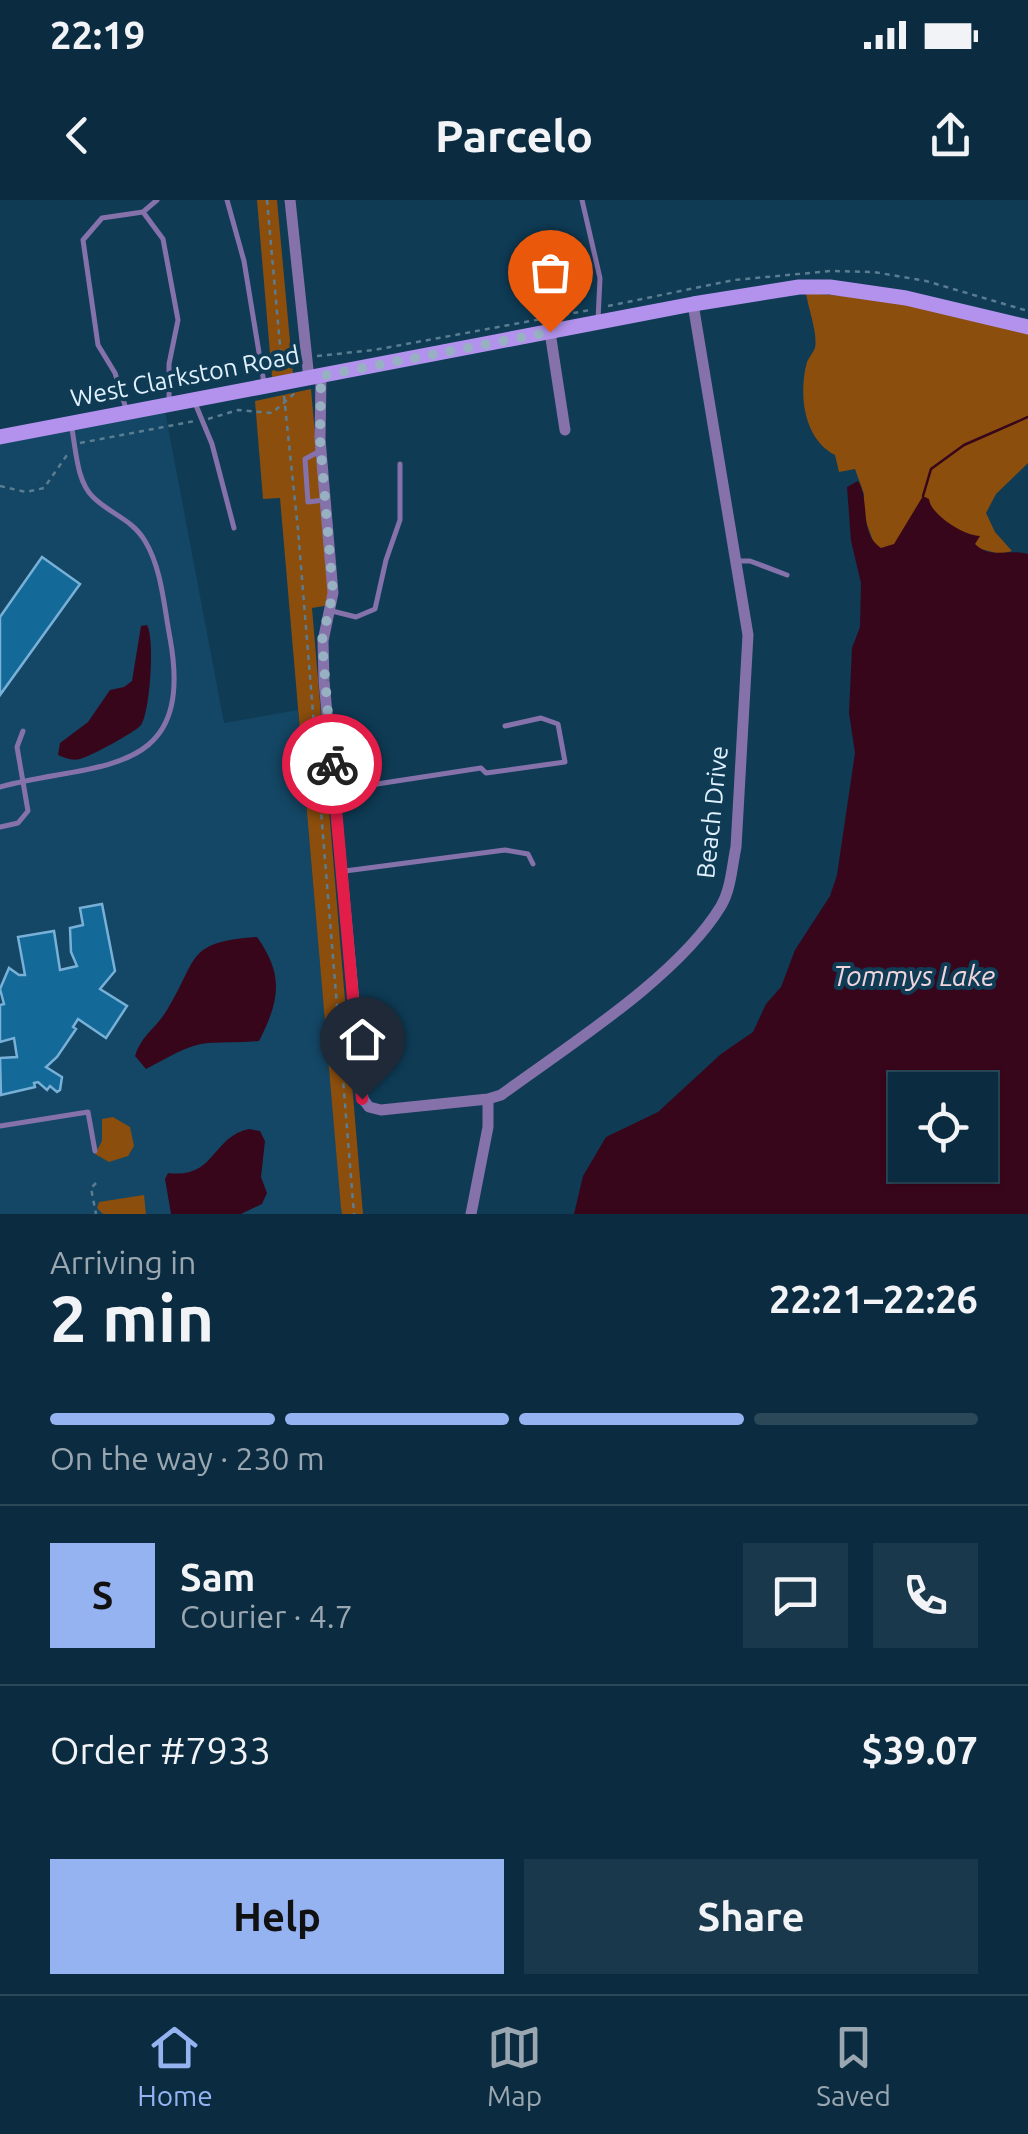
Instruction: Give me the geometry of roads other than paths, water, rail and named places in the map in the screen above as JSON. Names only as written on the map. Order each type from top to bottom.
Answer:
[{"type":"main road","name":"West Clarkston Road","points":[[0,437],[264,386],[317,381],[693,304],[800,287],[830,287],[906,298],[1028,327]]},
{"type":"street","points":[[290,200],[317,381],[333,593],[322,640],[362,1099],[369,1107],[381,1110],[488,1099],[488,1127],[472,1214]]},
{"type":"street","name":"Beach Drive","points":[[488,1099],[502,1095],[682,956],[724,903],[736,847],[748,635],[693,304]]},
{"type":"street","points":[[550,332],[565,430]]},
{"type":"lane","points":[[128,413],[115,373],[98,345],[83,240],[102,218],[143,212],[158,200]]},
{"type":"lane","points":[[227,200],[244,261],[264,386]]},
{"type":"lane","points":[[582,200],[600,278],[598,323]]},
{"type":"lane","points":[[143,212],[164,238],[178,320],[169,364],[169,405]]},
{"type":"lane","points":[[194,400],[212,444],[234,528]]},
{"type":"lane","points":[[0,788],[102,769],[126,760],[157,732],[170,710],[174,692],[174,664],[153,558],[130,522],[89,494],[71,424]]},
{"type":"lane","points":[[329,610],[356,617],[376,609],[386,560],[400,520],[400,464]]},
{"type":"lane","points":[[736,562],[750,562],[787,575]]},
{"type":"lane","points":[[335,790],[454,770],[481,768],[486,773],[565,762],[558,724],[540,718],[504,726]]},
{"type":"lane","points":[[0,827],[18,823],[26,815],[28,806],[16,742],[23,731]]},
{"type":"lane","points":[[342,871],[504,850],[528,854],[533,864]]},
{"type":"lane","points":[[0,1126],[88,1112],[94,1151]]},
{"type":"water","name":"Tommys Lake","points":[[858,481],[870,534],[881,548],[894,544],[923,496],[949,523],[980,536],[975,544],[981,549],[1028,554],[1028,1214],[574,1214],[583,1176],[606,1137],[658,1112],[721,1054],[753,1032],[766,1004],[781,987],[795,950],[830,896],[837,875],[855,753],[849,713],[852,648],[860,627],[861,583],[851,541],[847,487]]},
{"type":"water","points":[[147,625],[150,675],[141,725],[85,757],[74,760],[58,755],[60,743],[88,722],[110,690],[132,681],[141,626]]},
{"type":"water","points":[[257,937],[272,964],[276,988],[259,1041],[200,1044],[146,1069],[135,1056],[137,1049],[167,1010],[197,956],[217,943]]},
{"type":"water","points":[[249,1129],[260,1131],[265,1141],[261,1177],[267,1193],[262,1204],[241,1214],[171,1214],[165,1179],[168,1173],[196,1170],[227,1140]]},
{"type":"waterway","points":[[923,496],[931,469],[964,445],[1028,417]]}]
